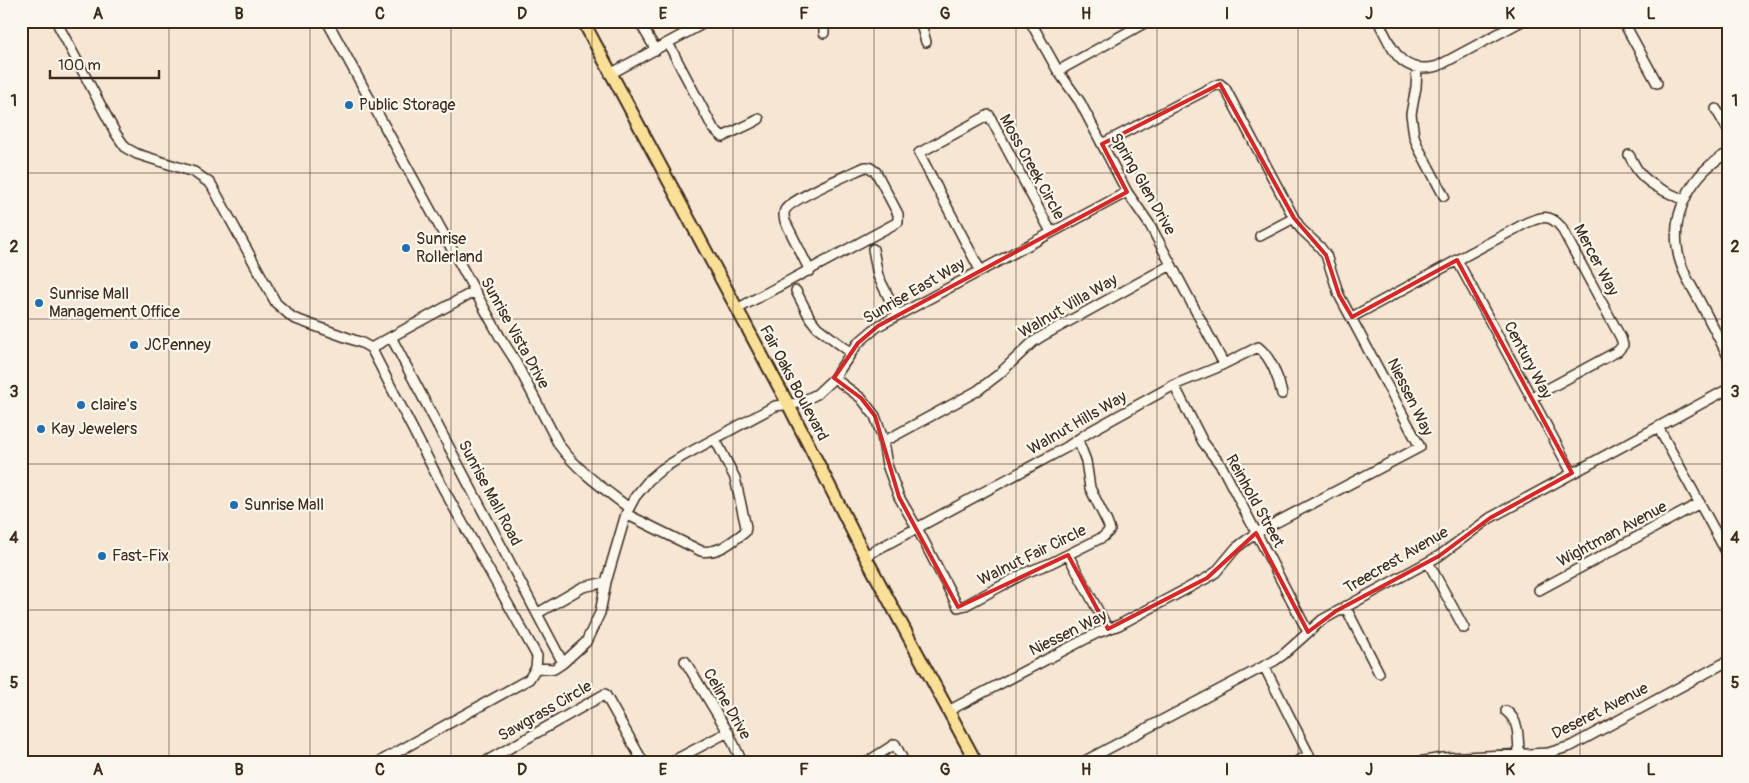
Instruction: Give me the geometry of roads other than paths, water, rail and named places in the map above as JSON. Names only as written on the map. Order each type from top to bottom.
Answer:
[{"type":"main road","name":"Fair Oaks Boulevard","points":[[583,21],[788,404],[865,556],[976,762]]},
{"type":"street","points":[[56,21],[116,134],[126,148],[137,154],[194,172],[211,184],[276,303],[284,311],[293,318],[371,348],[444,488],[536,656],[536,668],[529,679],[378,762]]},
{"type":"street","name":"Sunrise Vista Drive","points":[[327,21],[500,337],[513,357],[559,445],[568,457],[589,478],[628,511],[701,550],[710,552],[716,551],[745,532],[746,527],[735,478],[715,439]]},
{"type":"street","points":[[639,21],[656,50]]},
{"type":"street","points":[[610,74],[708,21]]},
{"type":"street","points":[[824,21],[824,33]]},
{"type":"street","points":[[920,21],[926,42]]},
{"type":"street","name":"Spring Glen Drive","points":[[1030,21],[1058,71],[1080,102],[1127,192],[1150,225],[1224,364]]},
{"type":"street","points":[[1058,71],[1148,21]]},
{"type":"street","points":[[1378,21],[1394,52],[1401,61],[1417,68],[1428,69],[1438,66],[1522,21]]},
{"type":"street","points":[[1623,21],[1657,82]]},
{"type":"street","points":[[668,43],[713,128],[723,137],[759,119]]},
{"type":"street","points":[[1417,68],[1411,114],[1414,136],[1444,196]]},
{"type":"street","name":"Niessen Way","points":[[948,711],[1207,578],[1216,572],[1236,548],[1256,533],[1420,447],[1339,295],[1326,256],[1320,247],[1301,229],[1294,218],[1225,88],[1220,84],[1214,86],[1102,144]]},
{"type":"street","points":[[1716,109],[1728,130]]},
{"type":"street","name":"Moss Creek Circle","points":[[980,270],[919,153],[989,116],[1051,232]]},
{"type":"street","points":[[1728,153],[1713,162],[1699,176],[1681,206],[1677,227],[1677,252],[1684,271],[1728,356]]},
{"type":"street","points":[[1628,155],[1639,173],[1648,181],[1684,200]]},
{"type":"street","points":[[737,309],[810,271],[898,222],[898,214],[873,168],[868,166],[860,169],[796,201],[784,210],[785,222],[810,271]]},
{"type":"street","name":"Sunrise East Way","points":[[536,668],[550,670],[563,663],[586,642],[600,613],[606,582],[628,511],[642,488],[662,470],[776,406],[798,403],[808,399],[834,378],[850,352],[867,334],[898,314],[1127,192]]},
{"type":"street","points":[[1260,236],[1294,218]]},
{"type":"street","name":"Mercer Way","points":[[1352,317],[1526,223],[1541,218],[1556,220],[1617,329],[1623,345],[1618,351],[1531,398]]},
{"type":"street","points":[[873,249],[878,276],[898,314]]},
{"type":"street","name":"Century Way","points":[[1457,260],[1572,473]]},
{"type":"street","name":"Walnut Villa Way","points":[[883,442],[978,391],[1044,334],[1171,265]]},
{"type":"street","points":[[371,348],[475,291]]},
{"type":"street","points":[[796,291],[816,327],[850,352]]},
{"type":"street","name":"Sunrise Mall Road","points":[[390,337],[563,663]]},
{"type":"street","name":"Walnut Hills Way","points":[[865,556],[1067,447],[1174,386],[1258,347],[1263,351],[1278,378],[1282,394]]},
{"type":"street","points":[[834,378],[868,405],[879,426],[892,481],[917,528]]},
{"type":"street","name":"Reinhold Street","points":[[1174,386],[1203,442],[1222,467],[1308,632]]},
{"type":"street","name":"Treecrest Avenue","points":[[1083,762],[1284,654],[1322,620],[1344,606],[1428,562],[1454,546],[1484,521],[1728,389]]},
{"type":"street","points":[[1658,427],[1728,555]]},
{"type":"street","name":"Walnut Fair Circle","points":[[917,528],[958,607],[966,606],[1025,573],[1051,564],[1103,537],[1110,530],[1090,488],[1086,461],[1078,440]]},
{"type":"street","name":"Wightman Avenue","points":[[1538,590],[1700,503]]},
{"type":"street","points":[[1068,555],[1108,629]]},
{"type":"street","points":[[1428,562],[1464,628]]},
{"type":"street","points":[[538,613],[582,587],[606,582]]},
{"type":"street","points":[[1344,606],[1379,673]]},
{"type":"street","name":"Celine Drive","points":[[685,661],[728,732],[742,762]]},
{"type":"street","name":"Deseret Avenue","points":[[1418,762],[1431,759],[1519,754],[1548,757],[1728,661]]},
{"type":"street","points":[[1264,666],[1309,755],[1296,762]]},
{"type":"street","name":"Sawgrass Circle","points":[[485,762],[605,694],[643,762]]},
{"type":"street","points":[[1506,711],[1516,723],[1519,754]]},
{"type":"street","points":[[670,762],[728,732]]},
{"type":"street","points":[[867,762],[895,744],[904,762]]},
{"type":"place","name":"Public Storage","points":[[349,105]]},
{"type":"place","name":"Sunrise Rollerland","points":[[406,248]]},
{"type":"place","name":"Sunrise Mall Management Office","points":[[39,303]]},
{"type":"place","name":"JCPenney","points":[[134,345]]},
{"type":"place","name":"claire's","points":[[81,405]]},
{"type":"place","name":"Kay Jewelers","points":[[41,429]]},
{"type":"place","name":"Sunrise Mall","points":[[234,505]]},
{"type":"place","name":"Fast-Fix","points":[[102,556]]}]
